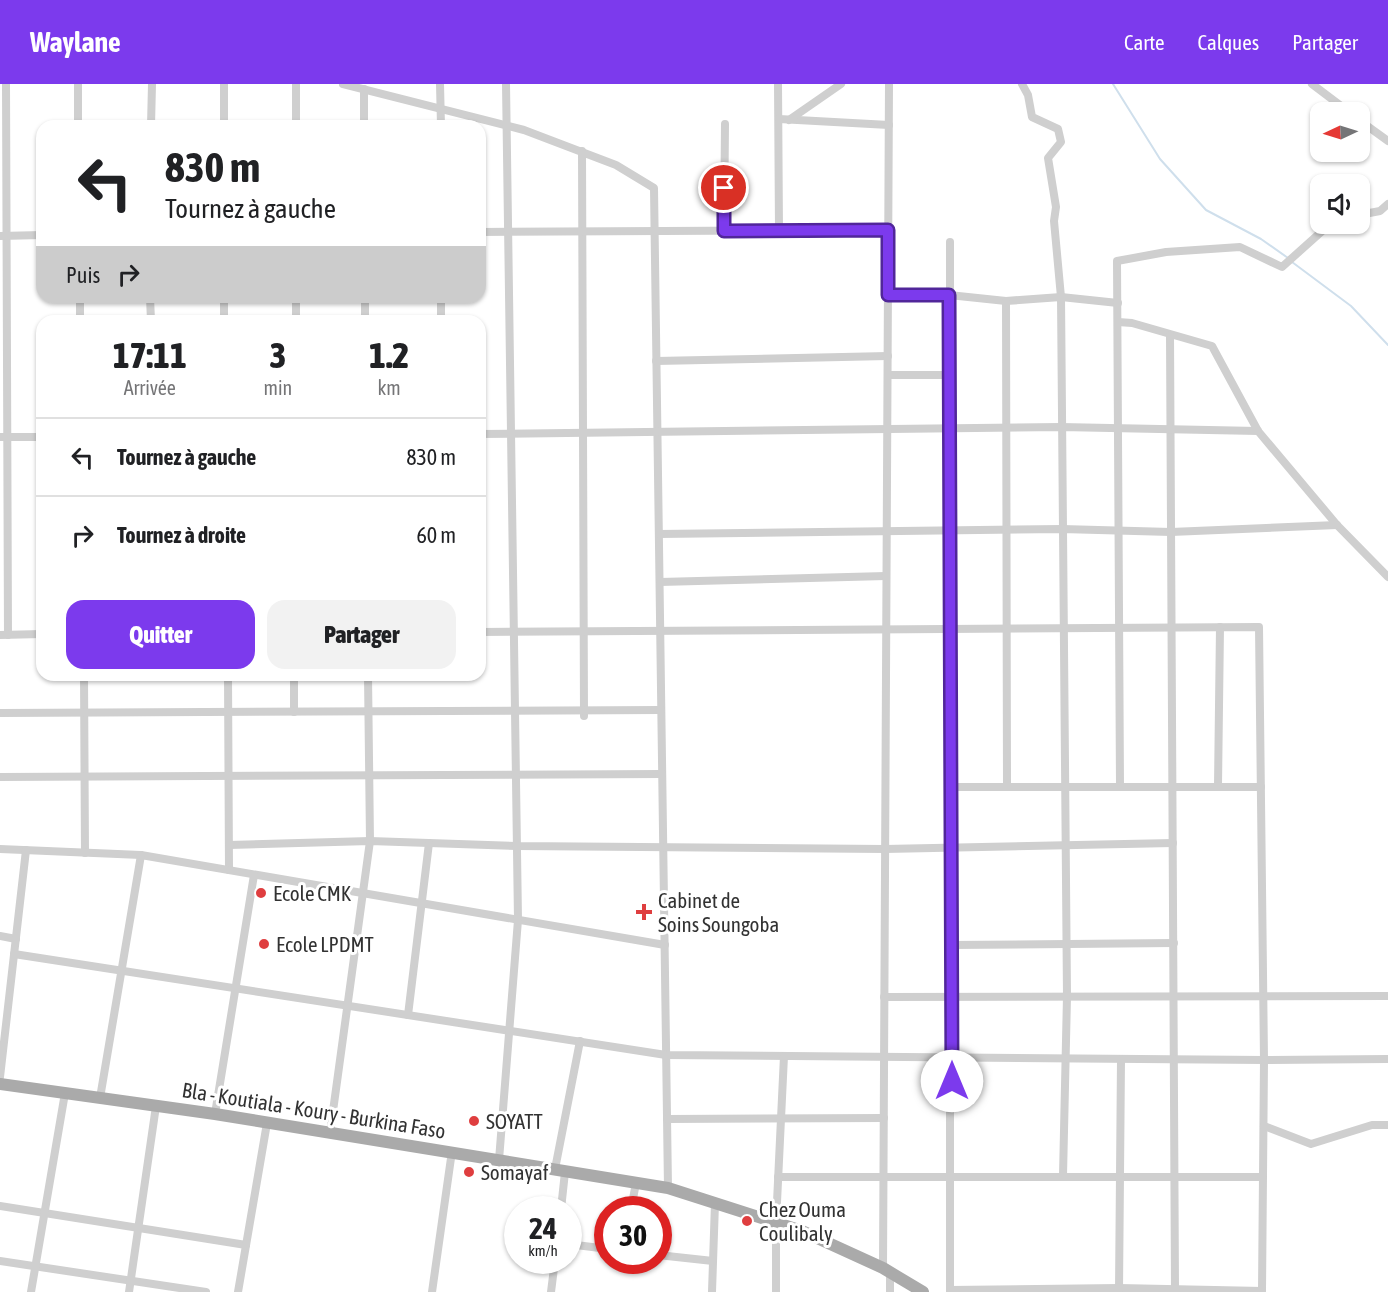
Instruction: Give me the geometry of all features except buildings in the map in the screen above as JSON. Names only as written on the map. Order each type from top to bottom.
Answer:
[{"type":"main road","name":"Bla - Koutiala - Koury - Burkina Faso","points":[[0,1084],[215,1114],[668,1188],[802,1231],[886,1270],[923,1292]]},
{"type":"street","points":[[6,84],[3,236],[4,635],[36,634]]},
{"type":"street","points":[[78,84],[78,120]]},
{"type":"street","points":[[151,120],[152,84]]},
{"type":"street","points":[[224,84],[224,120]]},
{"type":"street","points":[[296,84],[296,120]]},
{"type":"street","points":[[343,84],[506,125],[616,165],[654,188],[668,1188]]},
{"type":"street","points":[[441,84],[441,120]]},
{"type":"street","points":[[500,1160],[518,920],[507,84]]},
{"type":"street","points":[[778,84],[780,230]]},
{"type":"street","points":[[789,120],[841,84]]},
{"type":"street","points":[[889,84],[883,1177],[886,1270],[890,1292]]},
{"type":"street","points":[[1022,84],[1028,95],[1032,117],[1046,121],[1060,134],[1060,146],[1048,158],[1056,207],[1054,221],[1061,297],[1067,944],[1063,1176]]},
{"type":"street","points":[[1312,84],[1336,102]]},
{"type":"street","points":[[364,89],[364,120]]},
{"type":"street","points":[[779,119],[889,125]]},
{"type":"street","points":[[724,231],[725,124]]},
{"type":"street","points":[[1370,128],[1388,141]]},
{"type":"street","points":[[582,151],[584,713]]},
{"type":"street","points":[[1370,213],[1380,211],[1388,204]]},
{"type":"street","points":[[486,232],[888,230]]},
{"type":"street","points":[[1120,786],[1117,261],[1166,252],[1240,247],[1282,267],[1319,234]]},
{"type":"street","points":[[3,236],[36,235]]},
{"type":"street","points":[[486,632],[660,632],[951,629],[1008,629],[1063,628],[1119,628],[1173,627],[1259,627],[1264,1060],[1262,1291],[1175,1289],[950,1291],[952,1057],[951,996],[951,629],[949,295],[950,242]]},
{"type":"street","points":[[888,295],[949,295],[1006,302],[1061,297],[1118,303]]},
{"type":"street","points":[[1006,302],[1007,787]]},
{"type":"street","points":[[1118,322],[1132,323],[1212,346],[1258,431],[1337,525],[1388,577]]},
{"type":"street","points":[[1170,335],[1175,1289]]},
{"type":"street","points":[[656,361],[888,356]]},
{"type":"street","points":[[888,375],[950,375]]},
{"type":"street","points":[[486,434],[1006,428],[1258,431]]},
{"type":"street","points":[[4,437],[36,436]]},
{"type":"street","points":[[659,534],[1062,529],[1171,532],[1337,525]]},
{"type":"street","points":[[660,582],[886,576]]},
{"type":"street","points":[[1218,786],[1220,627]]},
{"type":"street","points":[[84,681],[85,853]]},
{"type":"street","points":[[228,681],[229,870]]},
{"type":"street","points":[[294,681],[294,712]]},
{"type":"street","points":[[330,1133],[369,841],[368,681]]},
{"type":"street","points":[[0,714],[368,711],[584,713],[662,710]]},
{"type":"street","points":[[0,777],[662,774]]},
{"type":"street","points":[[951,787],[1261,786]]},
{"type":"street","points":[[229,845],[369,841],[517,846],[885,849],[1173,843]]},
{"type":"street","points":[[408,1015],[429,843]]},
{"type":"street","points":[[0,849],[141,855],[665,945]]},
{"type":"street","points":[[0,1077],[26,850]]},
{"type":"street","points":[[100,1098],[141,855]]},
{"type":"street","points":[[215,1114],[254,875]]},
{"type":"street","points":[[0,936],[16,939]]},
{"type":"street","points":[[951,945],[1174,943]]},
{"type":"street","points":[[14,954],[666,1055],[1388,1059]]},
{"type":"street","points":[[884,997],[1388,996]]},
{"type":"street","points":[[561,1196],[560,1171],[580,1041]]},
{"type":"street","points":[[776,1292],[776,1222],[784,1056]]},
{"type":"street","points":[[1119,1290],[1121,1059]]},
{"type":"street","points":[[31,1292],[65,1093]]},
{"type":"street","points":[[129,1292],[156,1106]]},
{"type":"street","points":[[667,1119],[884,1118]]},
{"type":"street","points":[[238,1292],[267,1123]]},
{"type":"street","points":[[1264,1126],[1311,1144],[1372,1125],[1388,1125]]},
{"type":"street","points":[[432,1292],[452,1151]]},
{"type":"street","points":[[778,1177],[1120,1175],[1263,1177]]},
{"type":"street","points":[[634,1196],[636,1183]]},
{"type":"street","points":[[712,1292],[715,1203]]},
{"type":"street","points":[[0,1206],[246,1245]]},
{"type":"street","points":[[672,1257],[713,1261]]},
{"type":"street","points":[[0,1261],[206,1292]]},
{"type":"street","points":[[551,1292],[553,1274]]},
{"type":"waterway","points":[[1113,84],[1160,159],[1206,210],[1261,239],[1288,258]]},
{"type":"waterway","points":[[1292,262],[1351,306],[1388,345]]},
{"type":"place","name":"Ecole CMK","points":[[261,893]]},
{"type":"place","name":"Cabinet de Soins Soungoba","points":[[644,912]]},
{"type":"place","name":"Ecole LPDMT","points":[[264,944]]},
{"type":"place","name":"SOYATT","points":[[474,1121]]},
{"type":"place","name":"Somayaf","points":[[469,1172]]},
{"type":"place","name":"Chez Ouma Coulibaly","points":[[747,1221]]},
{"type":"route","points":[[724,188],[724,231],[888,230],[888,295],[949,295],[952,1081]]}]
